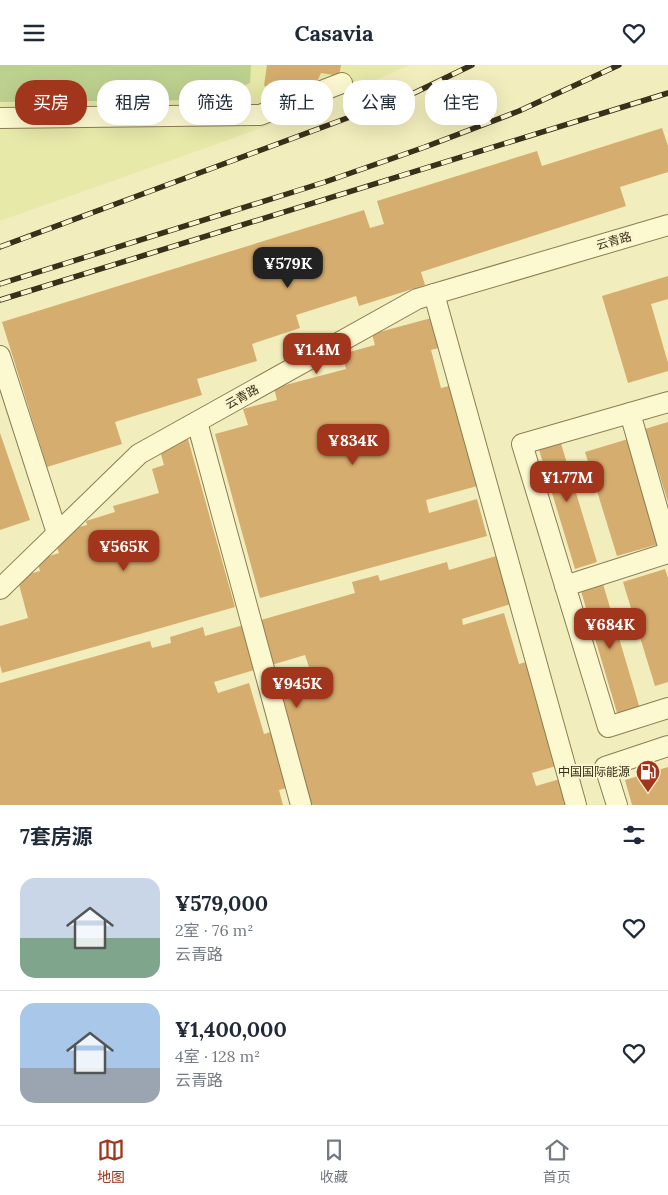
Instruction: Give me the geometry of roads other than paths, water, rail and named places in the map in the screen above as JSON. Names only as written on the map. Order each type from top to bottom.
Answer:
[{"type":"street","points":[[0,118],[260,115],[342,83]]},
{"type":"street","name":"云青路","points":[[0,589],[139,455],[417,299],[668,225]]},
{"type":"street","points":[[434,294],[576,805]]},
{"type":"street","points":[[0,355],[57,533]]},
{"type":"street","points":[[668,402],[522,444],[608,727],[668,708]]},
{"type":"street","points":[[630,413],[668,546]]},
{"type":"street","points":[[197,422],[301,805]]},
{"type":"street","points":[[565,586],[668,553]]},
{"type":"street","points":[[617,805],[605,767],[668,746]]},
{"type":"railway","points":[[0,247],[412,94],[472,65]]},
{"type":"railway","points":[[0,284],[325,182],[425,147],[519,111],[619,65]]},
{"type":"railway","points":[[0,300],[668,93]]},
{"type":"place","name":"中国国际能源","points":[[648,793]]}]
